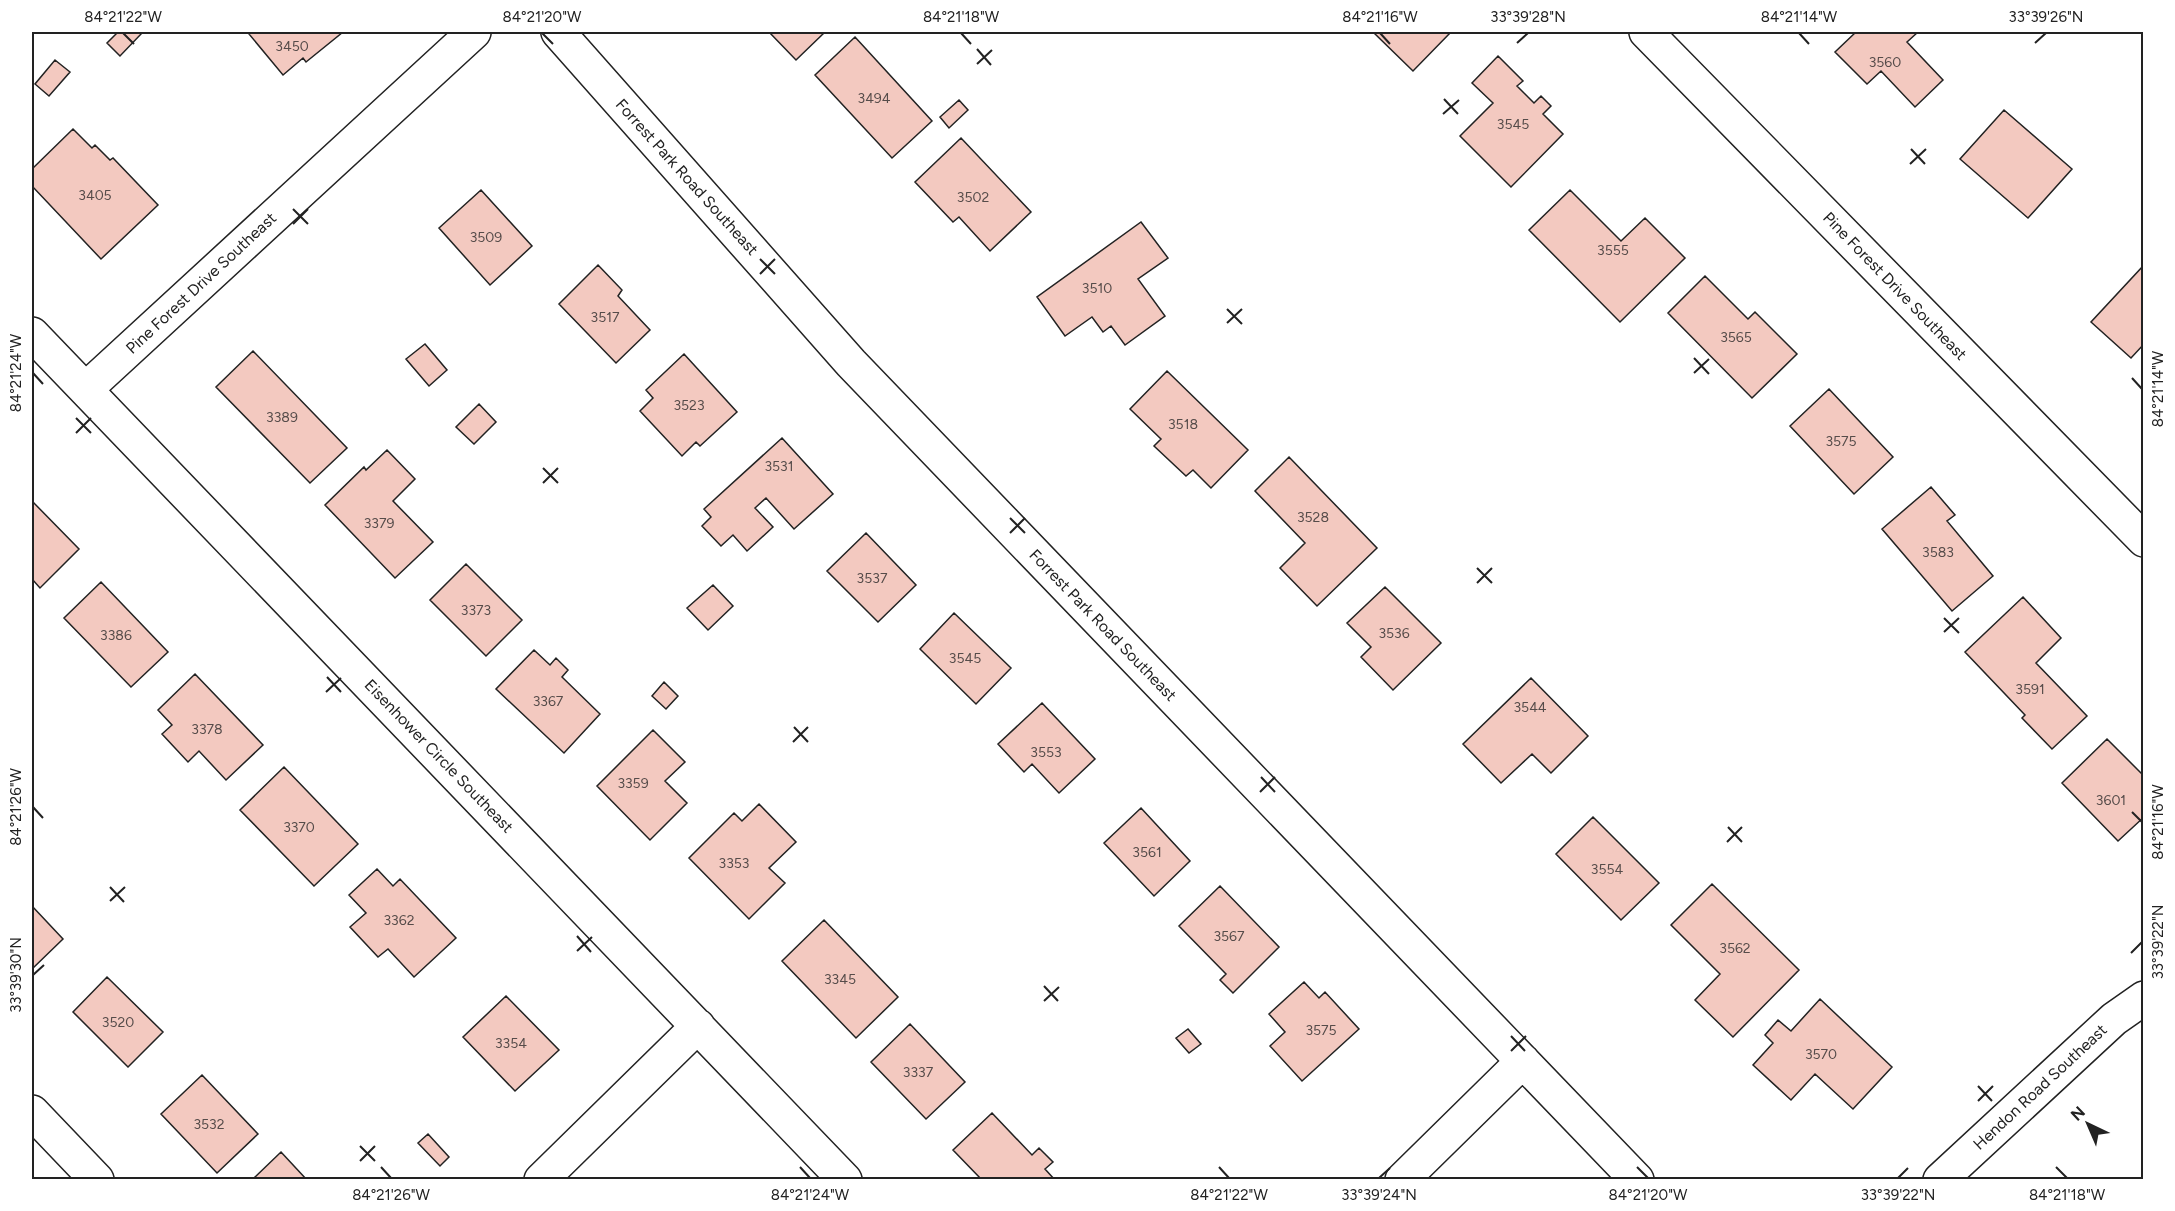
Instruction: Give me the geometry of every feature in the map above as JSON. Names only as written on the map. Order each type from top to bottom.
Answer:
[{"type":"street","name":"Pine Forest Drive Southeast","points":[[86,389],[474,32]]},
{"type":"street","name":"Forrest Park Road Southeast","points":[[558,32],[851,363],[1637,1179]]},
{"type":"street","name":"Pine Forest Drive Southeast","points":[[1646,32],[2144,540]]},
{"type":"street","name":"Eisenhower Circle Southeast","points":[[32,334],[845,1179]]},
{"type":"street","name":"Hendon Road Southeast","points":[[1940,1179],[2114,1019],[2144,998]]},
{"type":"street","points":[[541,1179],[698,1026]]},
{"type":"street","points":[[1402,1179],[1523,1061]]},
{"type":"street","points":[[32,1112],[98,1179]]},
{"type":"building","points":[[118,32],[142,33],[120,56],[107,43]]},
{"type":"building","points":[[252,32],[343,32],[306,62],[303,58],[283,75],[249,34]]},
{"type":"building","points":[[769,32],[825,32],[796,60]]},
{"type":"building","points":[[1373,32],[1449,32],[1450,33],[1413,71]]},
{"type":"building","points":[[1856,32],[1918,32],[1907,42],[1943,80],[1915,107],[1881,71],[1867,84],[1835,52]]},
{"type":"building","points":[[855,37],[932,121],[892,158],[815,75]]},
{"type":"building","points":[[1498,56],[1523,81],[1517,86],[1534,103],[1541,96],[1551,106],[1543,114],[1563,134],[1511,187],[1460,136],[1493,103],[1472,83]]},
{"type":"building","points":[[55,60],[70,72],[49,96],[35,84]]},
{"type":"building","points":[[959,100],[968,110],[949,128],[940,117]]},
{"type":"building","points":[[2004,110],[2072,169],[2028,218],[1960,159]]},
{"type":"building","points":[[73,129],[92,148],[95,145],[110,160],[113,158],[158,205],[101,259],[32,186],[32,169]]},
{"type":"building","points":[[961,138],[1031,212],[990,251],[959,217],[953,222],[915,182]]},
{"type":"building","points":[[481,190],[532,246],[490,285],[439,228]]},
{"type":"building","points":[[1570,190],[1621,241],[1645,218],[1685,258],[1620,322],[1529,230]]},
{"type":"building","points":[[1141,222],[1168,258],[1138,279],[1165,316],[1125,345],[1111,326],[1103,332],[1092,317],[1065,336],[1037,297]]},
{"type":"building","points":[[598,265],[622,290],[618,296],[650,330],[616,363],[559,304]]},
{"type":"building","points":[[2144,265],[2144,344],[2131,358],[2091,322]]},
{"type":"building","points":[[1705,276],[1748,319],[1755,312],[1797,354],[1752,398],[1668,313]]},
{"type":"building","points":[[425,344],[447,370],[429,386],[406,359]]},
{"type":"building","points":[[253,351],[347,448],[310,483],[216,387]]},
{"type":"building","points":[[684,354],[737,412],[700,446],[696,442],[682,456],[640,411],[653,398],[646,390]]},
{"type":"building","points":[[1167,371],[1248,450],[1211,488],[1193,470],[1186,476],[1154,446],[1161,439],[1130,409]]},
{"type":"building","points":[[1829,389],[1893,457],[1854,494],[1790,426]]},
{"type":"building","points":[[479,404],[496,422],[474,444],[456,427]]},
{"type":"building","points":[[782,438],[833,494],[794,529],[766,498],[755,508],[773,527],[747,551],[733,535],[721,546],[702,526],[711,517],[704,509]]},
{"type":"building","points":[[387,450],[415,479],[393,501],[433,542],[395,578],[325,505],[364,467],[366,470]]},
{"type":"building","points":[[1289,457],[1377,548],[1317,606],[1280,568],[1305,543],[1255,491]]},
{"type":"building","points":[[1931,487],[1955,515],[1947,521],[1993,576],[1952,611],[1882,529]]},
{"type":"building","points":[[32,501],[79,549],[40,588],[32,579]]},
{"type":"building","points":[[866,533],[916,585],[878,622],[827,571]]},
{"type":"building","points":[[466,564],[522,620],[486,656],[430,600]]},
{"type":"building","points":[[101,582],[168,652],[131,687],[64,618]]},
{"type":"building","points":[[713,585],[733,606],[708,630],[687,608]]},
{"type":"building","points":[[1385,587],[1441,643],[1393,690],[1361,657],[1371,647],[1347,623]]},
{"type":"building","points":[[2023,597],[2061,638],[2036,663],[2087,716],[2052,749],[2022,718],[2025,715],[1965,652]]},
{"type":"building","points":[[954,613],[1011,668],[976,704],[920,649]]},
{"type":"building","points":[[534,650],[550,665],[556,658],[568,670],[562,677],[600,714],[564,753],[496,689]]},
{"type":"building","points":[[195,674],[263,745],[226,780],[199,751],[188,762],[162,734],[172,725],[158,710]]},
{"type":"building","points":[[1531,678],[1588,736],[1551,773],[1532,754],[1501,783],[1463,744]]},
{"type":"building","points":[[664,682],[678,696],[666,709],[652,696]]},
{"type":"building","points":[[1042,703],[1095,759],[1059,793],[1032,764],[1024,772],[998,744]]},
{"type":"building","points":[[653,730],[685,762],[665,781],[687,803],[650,840],[597,786]]},
{"type":"building","points":[[2107,739],[2144,776],[2144,817],[2118,841],[2062,783]]},
{"type":"building","points":[[284,767],[358,844],[314,886],[240,810]]},
{"type":"building","points":[[759,804],[796,842],[769,868],[785,883],[749,919],[689,858],[734,813],[742,821]]},
{"type":"building","points":[[1141,808],[1190,861],[1154,896],[1104,843]]},
{"type":"building","points":[[1593,817],[1659,883],[1621,920],[1556,854]]},
{"type":"building","points":[[377,869],[393,886],[400,879],[456,938],[414,977],[388,949],[378,957],[350,927],[366,913],[349,895]]},
{"type":"building","points":[[1712,884],[1799,970],[1733,1037],[1695,1000],[1720,974],[1671,925]]},
{"type":"building","points":[[1220,886],[1279,947],[1233,993],[1220,980],[1226,974],[1179,926]]},
{"type":"building","points":[[32,906],[63,939],[32,969]]},
{"type":"building","points":[[824,920],[898,997],[856,1038],[782,961]]},
{"type":"building","points":[[107,977],[163,1032],[128,1067],[73,1012]]},
{"type":"building","points":[[1304,982],[1319,998],[1325,992],[1359,1029],[1302,1081],[1270,1046],[1285,1032],[1269,1014]]},
{"type":"building","points":[[506,996],[559,1050],[515,1091],[463,1037]]},
{"type":"building","points":[[1820,999],[1892,1067],[1853,1109],[1815,1074],[1791,1100],[1753,1065],[1773,1043],[1765,1035],[1778,1020],[1791,1031]]},
{"type":"building","points":[[910,1024],[965,1082],[926,1119],[871,1062]]},
{"type":"building","points":[[1188,1029],[1201,1044],[1189,1053],[1176,1038]]},
{"type":"building","points":[[202,1075],[258,1134],[217,1173],[161,1114]]},
{"type":"building","points":[[992,1113],[1032,1155],[1039,1148],[1053,1162],[1045,1169],[1055,1180],[982,1180],[953,1150]]},
{"type":"building","points":[[428,1134],[449,1157],[440,1166],[418,1143]]},
{"type":"building","points":[[281,1152],[307,1180],[252,1180]]}]
